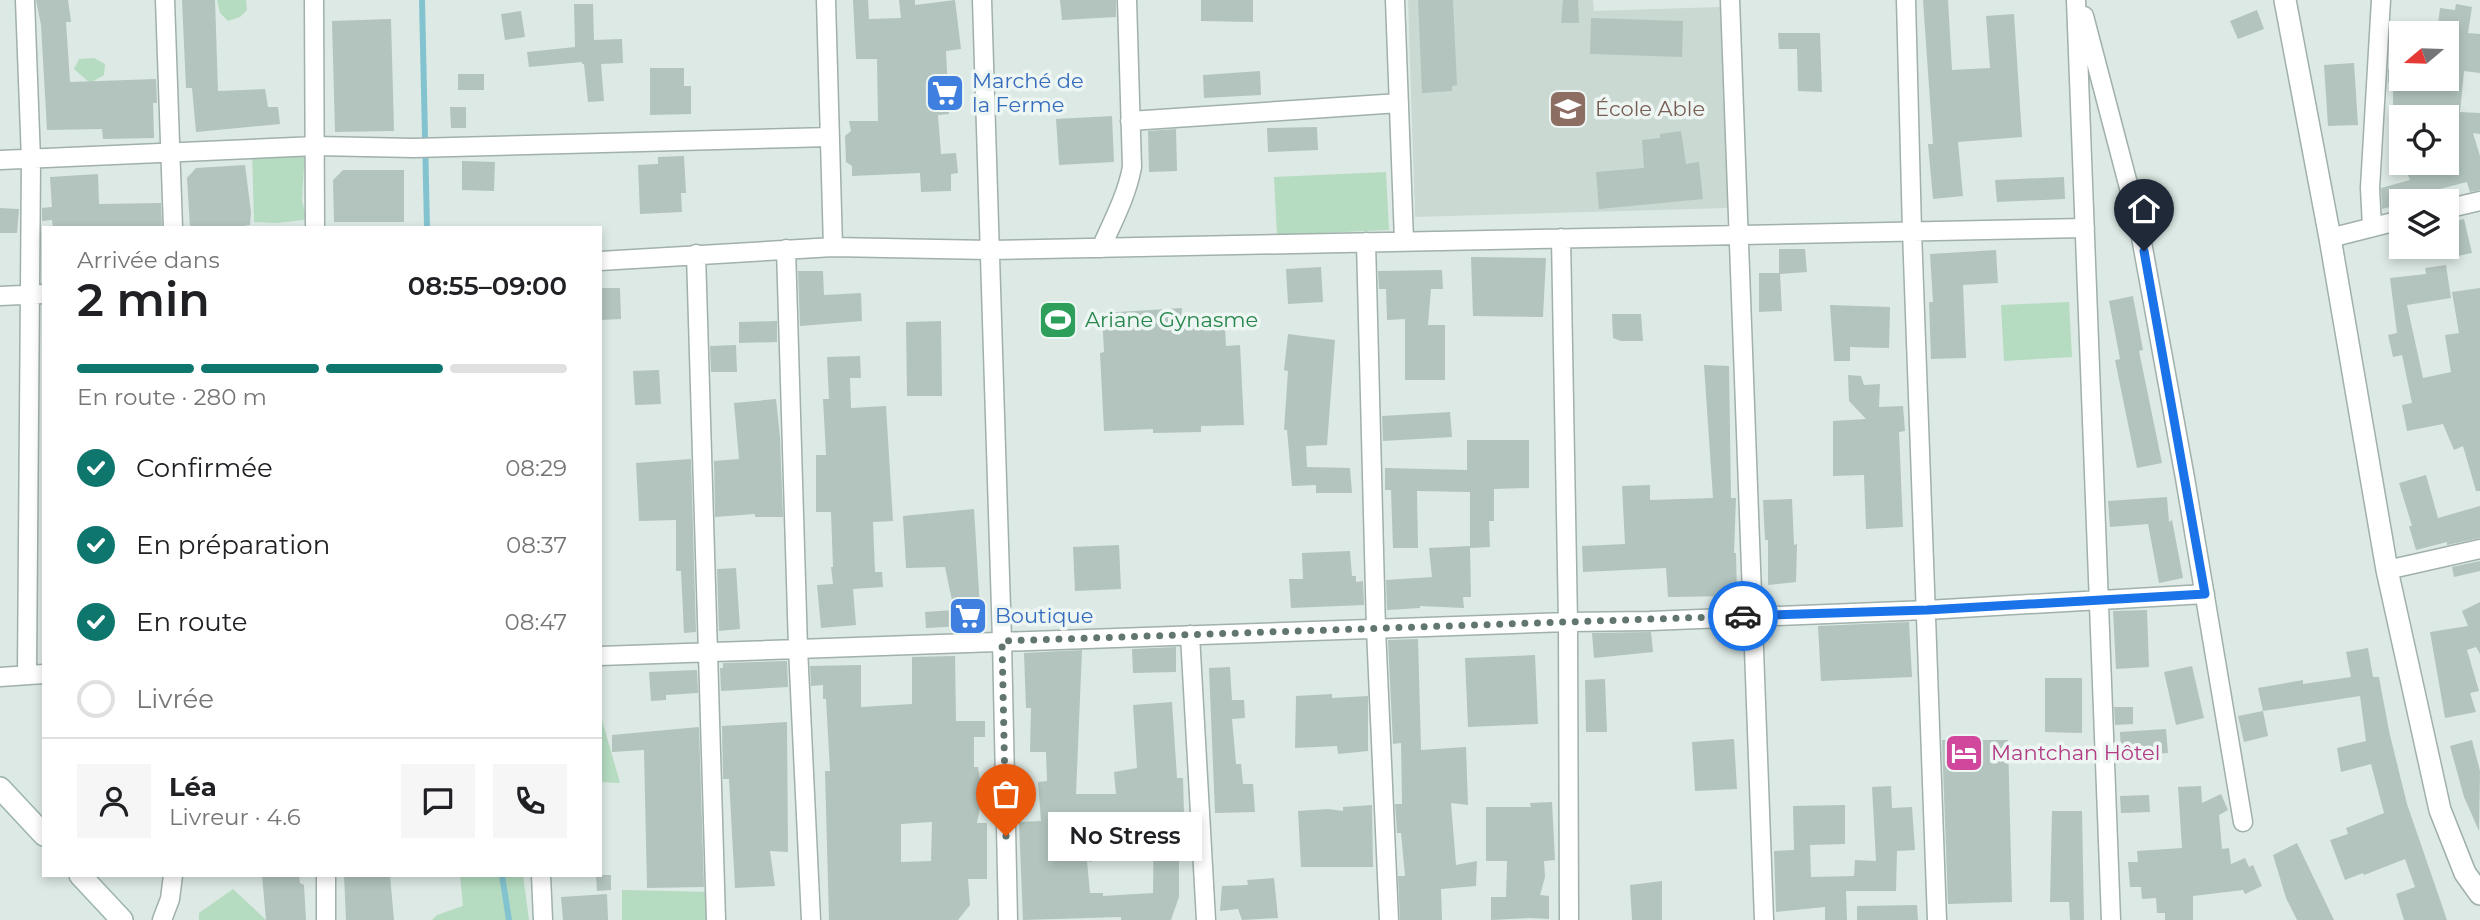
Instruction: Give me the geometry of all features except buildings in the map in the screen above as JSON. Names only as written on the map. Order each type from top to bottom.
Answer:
[{"type":"street","points":[[0,677],[35,674],[37,295],[25,0]]},
{"type":"street","points":[[165,0],[173,226]]},
{"type":"street","points":[[314,0],[315,226]]},
{"type":"street","points":[[826,0],[833,247]]},
{"type":"street","points":[[982,0],[1008,920]]},
{"type":"street","points":[[1101,248],[1129,182],[1132,167],[1128,0]]},
{"type":"street","points":[[1395,0],[1405,242]]},
{"type":"street","points":[[1730,0],[1764,920]]},
{"type":"street","points":[[1906,0],[1937,920]]},
{"type":"street","points":[[2078,0],[2110,920]]},
{"type":"street","points":[[2078,0],[2139,226],[2243,822]]},
{"type":"street","points":[[2285,0],[2330,238],[2387,570],[2440,810],[2465,873],[2480,894]]},
{"type":"street","points":[[2372,227],[2370,188],[2381,0]]},
{"type":"street","points":[[1130,121],[1399,103]]},
{"type":"street","points":[[0,160],[316,146],[414,148],[830,137]]},
{"type":"street","points":[[2459,206],[2480,201]]},
{"type":"street","points":[[2330,238],[2389,223]]},
{"type":"street","points":[[602,261],[786,248],[990,250],[2085,228]]},
{"type":"street","points":[[1562,238],[1569,920]]},
{"type":"street","points":[[1366,242],[1376,629],[1389,920]]},
{"type":"street","points":[[786,248],[798,648],[811,920]]},
{"type":"street","points":[[696,254],[716,920]]},
{"type":"street","points":[[0,296],[37,295]]},
{"type":"street","points":[[2387,570],[2480,549]]},
{"type":"street","points":[[602,656],[1650,621],[1927,610],[2205,594]]},
{"type":"street","points":[[1190,635],[1206,920]]},
{"type":"street","points":[[0,788],[42,833]]},
{"type":"street","points":[[82,877],[122,920]]},
{"type":"street","points":[[162,920],[170,899],[173,877]]},
{"type":"street","points":[[326,877],[326,920]]},
{"type":"street","points":[[541,877],[543,920]]},
{"type":"shaded area","name":"École Able","points":[[1408,0],[1593,0],[1594,11],[1720,7],[1728,208],[1415,217]]},
{"type":"green space","points":[[217,0],[246,0],[247,10],[240,17],[228,21],[220,13]]},
{"type":"green space","points":[[94,58],[105,64],[104,75],[90,83],[74,69],[79,59]]},
{"type":"green space","points":[[252,149],[305,150],[302,200],[306,217],[303,220],[254,222]]},
{"type":"green space","points":[[1386,172],[1389,230],[1277,235],[1274,177]]},
{"type":"green space","points":[[2069,302],[2072,357],[2004,361],[2001,305]]},
{"type":"green space","points":[[602,720],[620,783],[602,782]]},
{"type":"green space","points":[[460,877],[523,877],[529,920],[432,920],[437,915],[463,906]]},
{"type":"green space","points":[[233,889],[266,920],[199,920],[199,913]]},
{"type":"green space","points":[[622,890],[712,892],[712,920],[622,920]]},
{"type":"waterway","points":[[422,0],[427,226]]},
{"type":"waterway","points":[[502,877],[509,920]]},
{"type":"way so far","points":[[1006,836],[1002,641],[1743,616]]},
{"type":"place","name":"Marché de la Ferme","points":[[945,93]]},
{"type":"place","name":"École Able","points":[[1568,109]]},
{"type":"place","name":"Ariane Gynasme","points":[[1058,320]]},
{"type":"place","name":"Boutique","points":[[968,616]]},
{"type":"place","name":"Mantchan Hôtel","points":[[1964,753]]},
{"type":"place","name":"No Stress","points":[[1006,836]]},
{"type":"route","points":[[1743,616],[1927,610],[2205,594],[2144,251]]}]
